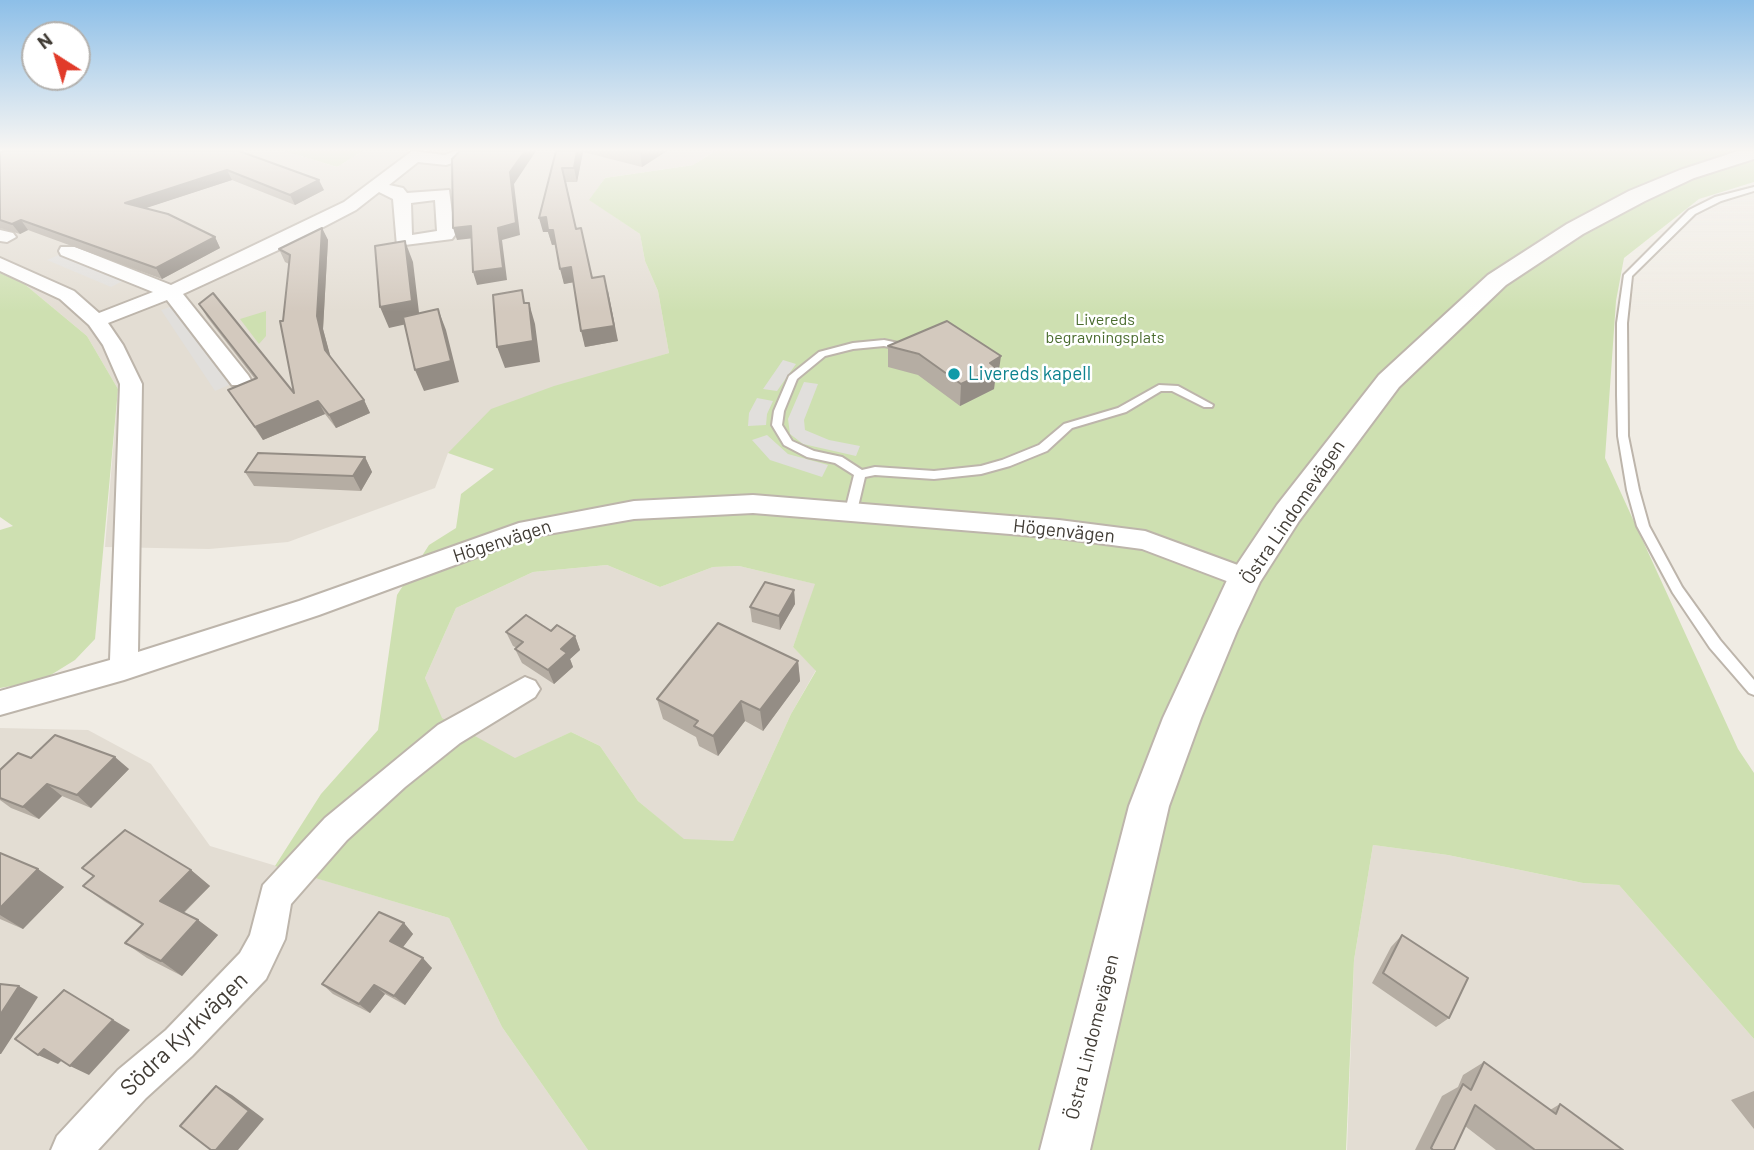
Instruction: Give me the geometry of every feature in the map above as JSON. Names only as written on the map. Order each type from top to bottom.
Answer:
[{"type":"street","points":[[96,321],[172,292],[281,243],[352,205]]},
{"type":"street","name":"Östra Lindomevägen","points":[[1065,1150],[1149,806],[1182,718],[1245,578],[1341,440],[1389,381],[1497,280],[1575,229],[1621,205]]},
{"type":"street","points":[[68,251],[172,292],[240,380]]},
{"type":"street","points":[[0,264],[66,295],[96,321],[113,345],[131,384],[124,668],[0,703]]},
{"type":"street","name":"Högenvägen","points":[[124,668],[309,608],[528,529],[587,516],[634,510],[740,504],[851,511],[1145,540],[1245,578]]},
{"type":"street","name":"Södra Kyrkvägen","points":[[71,1150],[132,1084],[179,1043],[253,966],[267,939],[275,897],[336,829],[394,777],[449,734],[525,689]]},
{"type":"lane","points":[[1707,205],[1692,212],[1628,275],[1622,323],[1623,436],[1643,526],[1677,590],[1715,644],[1754,690]]},
{"type":"lane","points":[[916,349],[884,343],[853,346],[822,354],[793,378],[779,411],[777,425],[788,443],[811,454],[838,460],[860,474],[874,471],[934,475],[981,470],[1006,463],[1043,448],[1068,426],[1122,410],[1159,388],[1174,388],[1208,405]]},
{"type":"lane","points":[[851,511],[860,474]]},
{"type":"shaded area","points":[[0,205],[597,205],[640,234],[645,261],[658,291],[669,353],[630,365],[448,453],[435,488],[288,542],[209,549],[105,547],[118,389],[87,336],[22,282],[0,273]]},
{"type":"shaded area","points":[[61,254],[125,280],[111,287],[47,260]]},
{"type":"shaded area","points":[[176,305],[231,384],[215,391],[161,310]]},
{"type":"shaded area","points":[[783,360],[796,364],[777,391],[763,389]]},
{"type":"shaded area","points":[[804,382],[818,384],[804,420],[805,430],[829,440],[860,446],[856,456],[803,444],[790,434],[788,419]]},
{"type":"shaded area","points":[[757,398],[773,401],[767,414],[766,425],[748,426],[749,413]]},
{"type":"shaded area","points":[[767,435],[788,454],[828,465],[822,477],[770,460],[752,440]]},
{"type":"shaded area","points":[[607,565],[660,587],[713,567],[739,566],[816,584],[793,647],[816,670],[791,714],[733,841],[684,840],[638,801],[600,746],[571,732],[515,759],[441,718],[425,678],[456,608],[533,572]]},
{"type":"shaded area","points":[[0,728],[88,730],[151,764],[210,846],[449,918],[502,1027],[588,1150],[0,1150]]},
{"type":"shaded area","points":[[1373,845],[1448,855],[1583,883],[1619,885],[1754,1039],[1754,1150],[1347,1150],[1354,960]]},
{"type":"green space","name":"Livereds begravningsplats","points":[[596,205],[1692,205],[1624,258],[1616,301],[1605,458],[1738,749],[1754,773],[1754,1039],[1619,885],[1583,883],[1448,855],[1373,845],[1354,960],[1346,1150],[588,1150],[502,1027],[449,918],[275,866],[321,794],[378,730],[397,595],[429,545],[456,528],[461,494],[494,469],[448,453],[491,409],[554,386],[669,353],[658,291],[645,261],[640,234]],"holes":[[[607,565],[660,587],[713,567],[739,566],[815,584],[793,647],[816,671],[791,714],[733,841],[684,839],[638,801],[600,746],[571,732],[515,758],[442,718],[425,678],[456,608],[533,572]]]},
{"type":"green space","points":[[0,273],[22,282],[87,336],[118,389],[95,639],[75,660],[41,681],[0,688],[0,530],[13,526],[0,517]]},
{"type":"green space","points":[[266,311],[266,336],[259,344],[240,319]]},
{"type":"building","points":[[0,205],[132,205],[168,214],[215,237],[156,268],[21,220],[12,224],[0,220]]},
{"type":"building","points":[[453,205],[514,205],[516,223],[498,228],[503,268],[473,272],[471,226],[453,228]]},
{"type":"building","points":[[542,205],[570,205],[576,229],[581,228],[592,278],[604,276],[614,326],[581,331],[571,267],[560,269],[553,230],[548,230],[546,217],[539,218]]},
{"type":"building","points":[[322,228],[317,316],[325,350],[364,400],[329,415],[318,401],[255,427],[228,390],[257,378],[199,304],[213,293],[294,393],[280,321],[283,321],[290,255],[279,249]]},
{"type":"building","points":[[405,241],[412,301],[380,307],[375,246]]},
{"type":"building","points":[[522,290],[524,303],[529,303],[533,341],[497,347],[493,295]]},
{"type":"building","points":[[438,309],[451,361],[415,370],[403,317]]},
{"type":"building","points":[[947,321],[1001,356],[990,363],[996,368],[961,384],[919,354],[888,346]]},
{"type":"building","points":[[258,453],[365,457],[353,476],[245,472]]},
{"type":"building","points":[[765,582],[794,590],[779,616],[750,607]]},
{"type":"building","points":[[526,615],[551,631],[557,625],[575,636],[561,649],[567,653],[548,670],[515,649],[523,642],[506,632]]},
{"type":"building","points":[[718,623],[798,661],[760,710],[741,701],[713,736],[694,726],[698,721],[657,699]]},
{"type":"building","points":[[55,735],[115,757],[77,795],[47,784],[23,807],[0,798],[0,770],[18,753],[31,758]]},
{"type":"building","points":[[125,830],[191,870],[160,901],[198,920],[161,961],[125,943],[143,924],[83,886],[94,876],[82,868]]},
{"type":"building","points":[[0,853],[38,869],[0,908]]},
{"type":"building","points":[[379,912],[404,923],[390,941],[423,958],[394,996],[374,985],[359,1004],[322,984]]},
{"type":"building","points":[[1402,935],[1468,978],[1449,1018],[1383,973]]},
{"type":"building","points":[[0,984],[19,986],[0,1015]]},
{"type":"building","points":[[64,990],[113,1020],[70,1066],[44,1049],[38,1055],[15,1039]]},
{"type":"building","points":[[1484,1062],[1556,1114],[1560,1104],[1623,1150],[1535,1150],[1475,1105],[1454,1150],[1433,1150],[1431,1148],[1463,1084],[1471,1090]]},
{"type":"building","points":[[216,1086],[249,1111],[216,1150],[211,1150],[180,1126]]},
{"type":"place","name":"Livereds kapell","points":[[954,374]]}]
